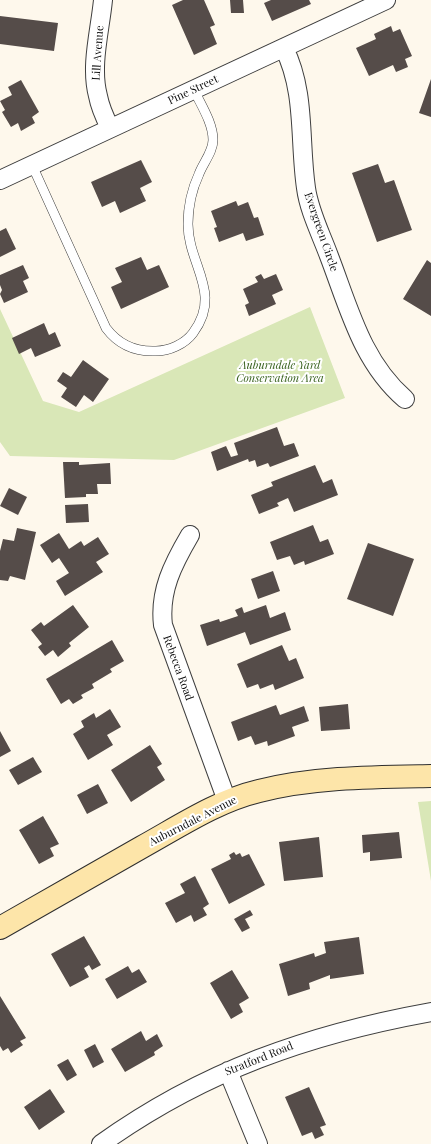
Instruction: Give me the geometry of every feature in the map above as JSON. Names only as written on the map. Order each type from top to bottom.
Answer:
[{"type":"street","name":"Lill Avenue","points":[[103,0],[96,61],[96,85],[101,107],[110,128]]},
{"type":"street","name":"Pine Street","points":[[0,180],[386,0]]},
{"type":"street","name":"Evergreen Circle","points":[[284,48],[299,90],[305,182],[311,209],[368,354],[385,379],[406,399]]},
{"type":"street","name":"Rebecca Road","points":[[190,535],[171,571],[166,585],[161,612],[163,625],[227,801]]},
{"type":"street","name":"Auburndale Avenue","points":[[0,928],[183,824],[227,801],[258,791],[296,784],[355,779],[431,776]]},
{"type":"street","name":"Stratford Road","points":[[101,1144],[163,1104],[228,1071],[314,1038],[431,1012]]},
{"type":"street","points":[[228,1071],[258,1144]]},
{"type":"lane","points":[[32,165],[106,328],[117,341],[126,346],[148,351],[166,350],[175,347],[191,336],[202,319],[205,299],[204,280],[193,252],[188,224],[192,192],[213,142],[211,127],[194,90]]},
{"type":"green space","name":"Auburndale Yard Conservation Area","points":[[310,307],[345,398],[174,460],[10,456],[0,442],[0,309],[43,401],[79,412]]},
{"type":"green space","points":[[431,801],[431,881],[418,802]]},
{"type":"building","points":[[183,0],[204,0],[215,25],[210,27],[217,44],[194,55],[172,5]]},
{"type":"building","points":[[230,0],[243,0],[244,13],[231,13]]},
{"type":"building","points":[[271,0],[309,0],[311,4],[272,21],[264,3]]},
{"type":"building","points":[[0,16],[58,23],[54,51],[0,44]]},
{"type":"building","points":[[391,26],[393,32],[400,29],[412,56],[405,59],[408,67],[396,72],[393,65],[369,76],[356,48],[376,39],[374,34]]},
{"type":"building","points":[[431,79],[431,117],[419,113]]},
{"type":"building","points":[[21,80],[39,112],[32,117],[35,123],[21,131],[18,123],[11,127],[2,112],[5,110],[0,101],[12,95],[8,87]]},
{"type":"building","points":[[141,160],[152,182],[140,188],[146,201],[120,213],[115,201],[102,207],[91,182]]},
{"type":"building","points":[[378,164],[385,183],[394,180],[412,230],[377,242],[352,173]]},
{"type":"building","points":[[236,201],[238,206],[248,202],[254,218],[258,217],[264,235],[246,241],[243,233],[219,242],[214,228],[217,227],[211,211]]},
{"type":"building","points":[[6,228],[16,249],[0,257],[0,231]]},
{"type":"building","points":[[141,257],[147,270],[159,265],[169,287],[121,309],[111,287],[122,282],[115,268]]},
{"type":"building","points":[[427,260],[431,263],[431,316],[403,299]]},
{"type":"building","points":[[23,265],[29,278],[23,281],[28,292],[4,303],[0,294],[2,290],[0,285],[0,275]]},
{"type":"building","points":[[261,274],[264,279],[276,274],[283,290],[272,295],[276,304],[249,316],[245,305],[249,303],[243,289],[258,282],[255,277]]},
{"type":"building","points":[[44,323],[49,335],[55,332],[61,346],[35,357],[31,348],[19,354],[12,338]]},
{"type":"building","points":[[83,360],[109,379],[93,402],[84,395],[76,407],[61,397],[67,388],[57,381],[63,372],[71,377]]},
{"type":"building","points":[[277,427],[284,446],[294,443],[299,456],[270,467],[268,463],[257,467],[255,460],[249,462],[248,459],[217,471],[211,452],[226,446],[231,457],[238,455],[234,443]]},
{"type":"building","points":[[63,462],[79,462],[79,465],[110,463],[111,484],[97,484],[98,494],[86,494],[86,497],[65,498]]},
{"type":"building","points":[[315,465],[323,483],[332,479],[338,495],[294,512],[288,498],[277,503],[279,506],[259,514],[251,495],[273,486],[271,482]]},
{"type":"building","points":[[9,488],[27,497],[18,515],[0,506]]},
{"type":"building","points":[[88,504],[89,522],[66,523],[65,505]]},
{"type":"building","points":[[313,525],[320,542],[328,539],[334,554],[305,565],[304,561],[294,565],[290,556],[277,560],[270,542]]},
{"type":"building","points":[[17,528],[36,532],[25,580],[10,576],[8,581],[0,580],[0,551],[3,539],[14,541]]},
{"type":"building","points":[[59,533],[69,549],[81,541],[84,546],[98,537],[109,554],[96,562],[103,572],[65,596],[56,581],[69,573],[59,558],[52,563],[40,545]]},
{"type":"building","points":[[368,543],[414,559],[393,616],[347,599]]},
{"type":"building","points":[[273,571],[280,591],[258,599],[251,579]]},
{"type":"building","points":[[73,605],[89,627],[69,643],[71,646],[58,657],[53,650],[45,656],[38,647],[42,644],[31,630],[41,622],[44,626]]},
{"type":"building","points":[[266,605],[270,618],[285,612],[291,630],[250,645],[245,632],[207,646],[200,625],[219,619],[220,622],[238,616],[235,610],[242,607],[244,613]]},
{"type":"building","points":[[112,640],[124,661],[110,669],[112,672],[92,684],[94,688],[81,695],[83,698],[73,704],[69,699],[61,704],[46,679]]},
{"type":"building","points":[[282,645],[289,661],[296,658],[304,678],[275,690],[273,684],[260,689],[258,684],[247,688],[237,664]]},
{"type":"building","points":[[348,704],[350,729],[321,731],[319,707]]},
{"type":"building","points":[[276,705],[280,715],[304,706],[309,721],[292,727],[295,736],[268,746],[267,741],[255,745],[251,736],[238,741],[231,722]]},
{"type":"building","points":[[110,709],[121,727],[107,735],[113,745],[88,760],[73,734],[84,727],[81,721],[94,713],[96,718]]},
{"type":"building","points":[[0,731],[11,751],[0,757]]},
{"type":"building","points":[[150,745],[162,764],[157,767],[165,780],[131,802],[111,770]]},
{"type":"building","points":[[33,757],[42,772],[18,785],[9,770]]},
{"type":"building","points":[[98,784],[108,803],[87,814],[77,795]]},
{"type":"building","points":[[43,816],[59,844],[50,848],[54,856],[39,864],[19,830]]},
{"type":"building","points":[[399,832],[402,858],[370,861],[370,852],[363,853],[362,835]]},
{"type":"building","points":[[319,837],[323,877],[284,881],[279,842]]},
{"type":"building","points":[[234,852],[236,855],[240,853],[242,857],[249,854],[265,885],[229,904],[211,869],[231,859],[229,855]]},
{"type":"building","points":[[195,876],[209,904],[203,908],[207,915],[194,922],[191,915],[176,923],[165,903],[185,893],[180,884]]},
{"type":"building","points":[[250,910],[253,915],[245,919],[250,928],[242,932],[234,919]]},
{"type":"building","points":[[84,936],[101,965],[92,970],[89,965],[84,968],[89,977],[70,987],[51,954]]},
{"type":"building","points":[[359,937],[364,974],[330,979],[330,975],[309,983],[310,989],[288,996],[279,964],[314,953],[315,957],[326,953],[324,942]]},
{"type":"building","points":[[128,966],[132,973],[139,969],[147,982],[117,999],[105,979]]},
{"type":"building","points":[[232,970],[249,998],[239,1004],[243,1012],[231,1019],[210,983]]},
{"type":"building","points":[[0,996],[26,1038],[20,1041],[23,1045],[11,1053],[8,1048],[3,1051],[0,1046]]},
{"type":"building","points":[[141,1031],[146,1041],[157,1034],[163,1046],[154,1052],[155,1055],[125,1072],[111,1049]]},
{"type":"building","points":[[95,1044],[104,1062],[93,1068],[84,1050]]},
{"type":"building","points":[[68,1059],[77,1075],[67,1081],[57,1065]]},
{"type":"building","points":[[309,1087],[326,1125],[320,1127],[324,1135],[315,1139],[312,1132],[302,1136],[285,1097]]},
{"type":"building","points":[[50,1089],[65,1112],[39,1130],[24,1107]]}]
